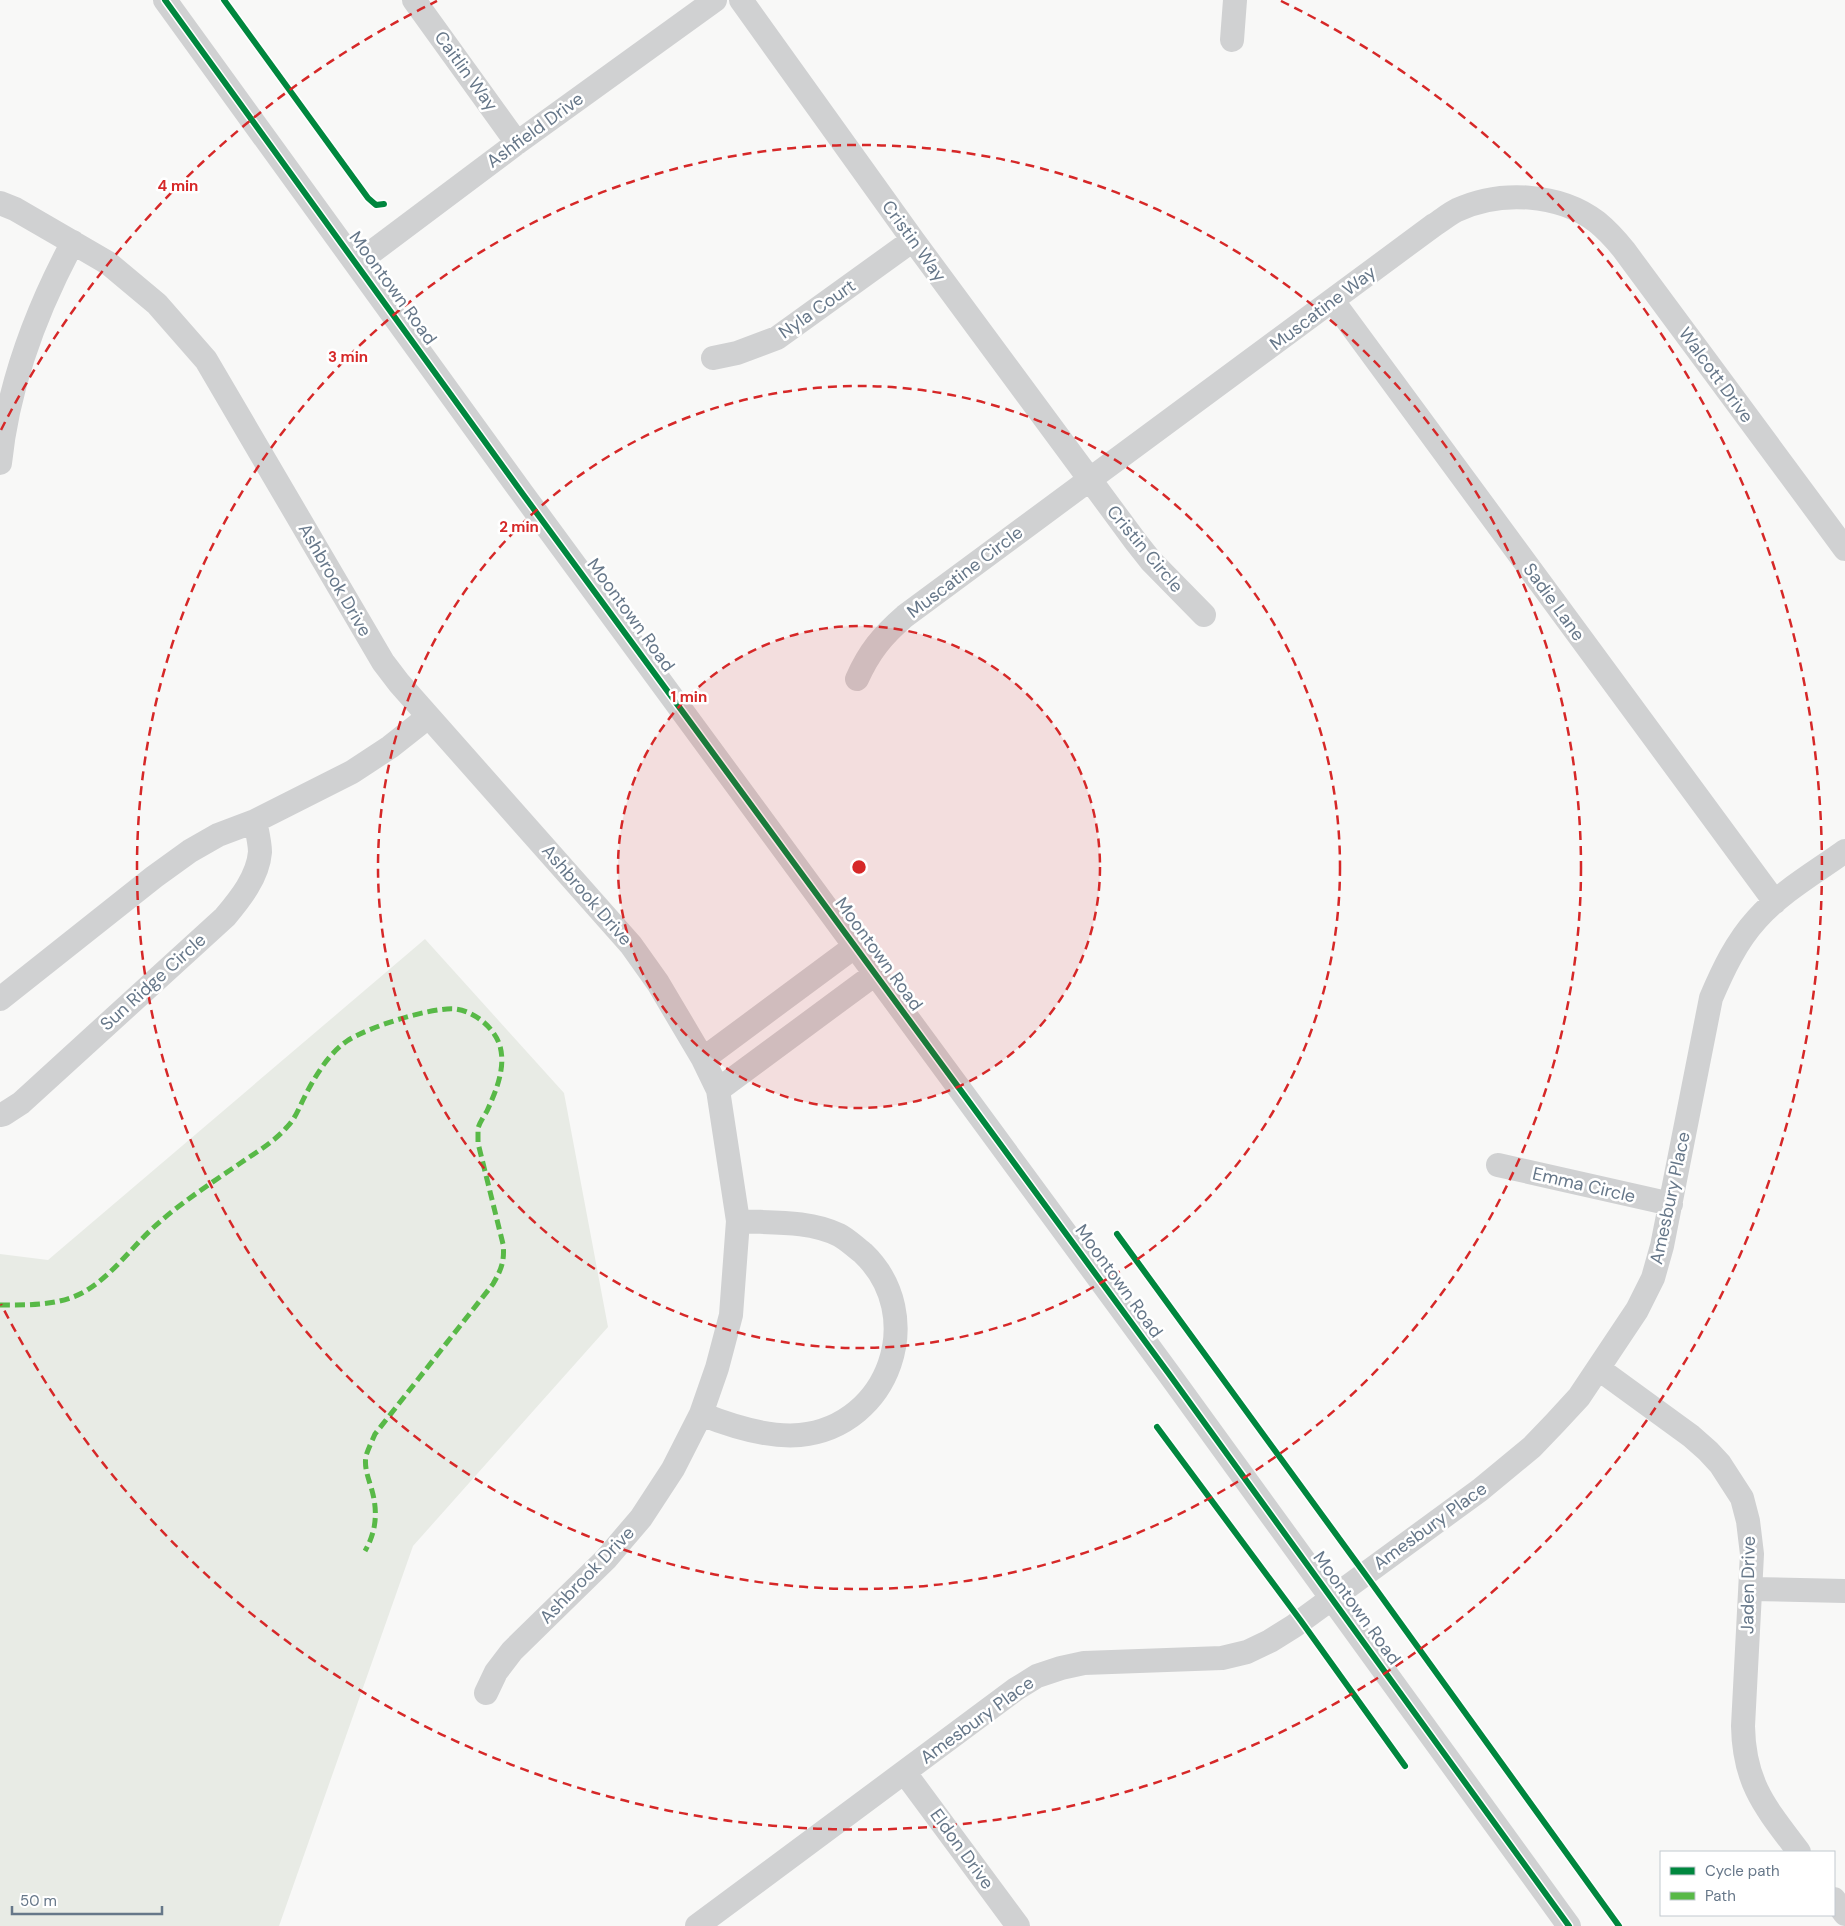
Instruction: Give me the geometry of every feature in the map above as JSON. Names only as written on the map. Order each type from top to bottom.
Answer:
[{"type":"street","name":"Moontown Road","points":[[165,0],[522,493],[1332,1599],[1569,1926]]},
{"type":"street","name":"Caitlin Way","points":[[414,0],[517,143]]},
{"type":"street","name":"Ashfield Drive","points":[[357,263],[517,143],[715,0]]},
{"type":"street","name":"Cristin Way","points":[[741,0],[913,240],[1090,480]]},
{"type":"street","points":[[1232,40],[1235,0]]},
{"type":"street","name":"Muscatine Way","points":[[1090,480],[1456,210],[1490,199],[1507,197],[1542,199],[1578,210]]},
{"type":"street","name":"Ashbrook Drive","points":[[0,203],[15,209],[108,262],[157,304],[206,360],[383,662],[399,683],[631,945],[658,983],[703,1059],[718,1090],[738,1221],[731,1315],[717,1368],[701,1414],[673,1469],[641,1518],[606,1559],[512,1651],[496,1672],[486,1693]]},
{"type":"street","name":"Walcott Drive","points":[[1578,210],[1611,234],[1624,250],[1845,549]]},
{"type":"street","name":"Nyla Court","points":[[712,358],[737,354],[777,338],[913,240]]},
{"type":"street","points":[[0,463],[3,431],[12,394],[35,320],[51,282],[73,242]]},
{"type":"street","name":"Sadie Lane","points":[[1333,301],[1775,902]]},
{"type":"street","name":"Cristin Circle","points":[[1090,480],[1151,561],[1204,615]]},
{"type":"street","name":"Muscatine Circle","points":[[857,679],[866,658],[889,630],[1090,480]]},
{"type":"street","points":[[0,999],[120,903],[183,856],[218,835],[255,821],[352,772],[390,748],[428,716]]},
{"type":"street","name":"Sun Ridge Circle","points":[[0,1115],[21,1103],[225,917],[242,897],[256,868],[260,851],[255,821]]},
{"type":"street","name":"Amesbury Place","points":[[697,1926],[1016,1689],[1038,1676],[1084,1663],[1222,1658],[1247,1652],[1270,1641],[1332,1599],[1480,1490],[1532,1447],[1579,1397],[1637,1310],[1653,1278],[1671,1204],[1711,998],[1726,964],[1740,940],[1757,919],[1775,902],[1845,851]]},
{"type":"street","points":[[703,1059],[854,947]]},
{"type":"street","points":[[718,1090],[874,974]]},
{"type":"street","name":"Emma Circle","points":[[1498,1165],[1671,1204]]},
{"type":"street","points":[[701,1414],[734,1425],[781,1436],[802,1435],[819,1431],[837,1424],[866,1404],[878,1390],[887,1373],[894,1353],[895,1313],[890,1294],[870,1260],[855,1246],[838,1235],[812,1226],[738,1221]]},
{"type":"street","name":"Jaden Drive","points":[[1599,1369],[1696,1441],[1720,1464],[1731,1478],[1742,1498],[1748,1521],[1752,1554],[1743,1748],[1754,1785],[1764,1804],[1798,1851]]},
{"type":"street","points":[[1751,1589],[1845,1592]]},
{"type":"street","name":"Eldon Drive","points":[[905,1773],[1018,1926]]},
{"type":"street","points":[[1835,1900],[1845,1914]]},
{"type":"shaded area","points":[[425,939],[564,1093],[608,1327],[413,1546],[279,1926],[0,1926],[0,1254],[48,1260]]},
{"type":"marked path","points":[[0,1305],[52,1303],[82,1293],[102,1279],[154,1227],[208,1185],[277,1137],[295,1117],[322,1067],[340,1046],[347,1041],[384,1024],[444,1009],[462,1010],[482,1021],[493,1032],[502,1054],[501,1071],[497,1087],[478,1128],[478,1143],[503,1244],[503,1260],[493,1284],[375,1434],[366,1456],[367,1472],[375,1504],[375,1520],[372,1535],[365,1551]]},
{"type":"cycle path","points":[[165,0],[522,493],[1169,1374],[1569,1926]]},
{"type":"cycle path","points":[[224,0],[368,198],[376,205],[384,204]]},
{"type":"cycle path","points":[[1117,1234],[1619,1926]]},
{"type":"cycle path","points":[[1157,1427],[1301,1621],[1405,1766]]}]
